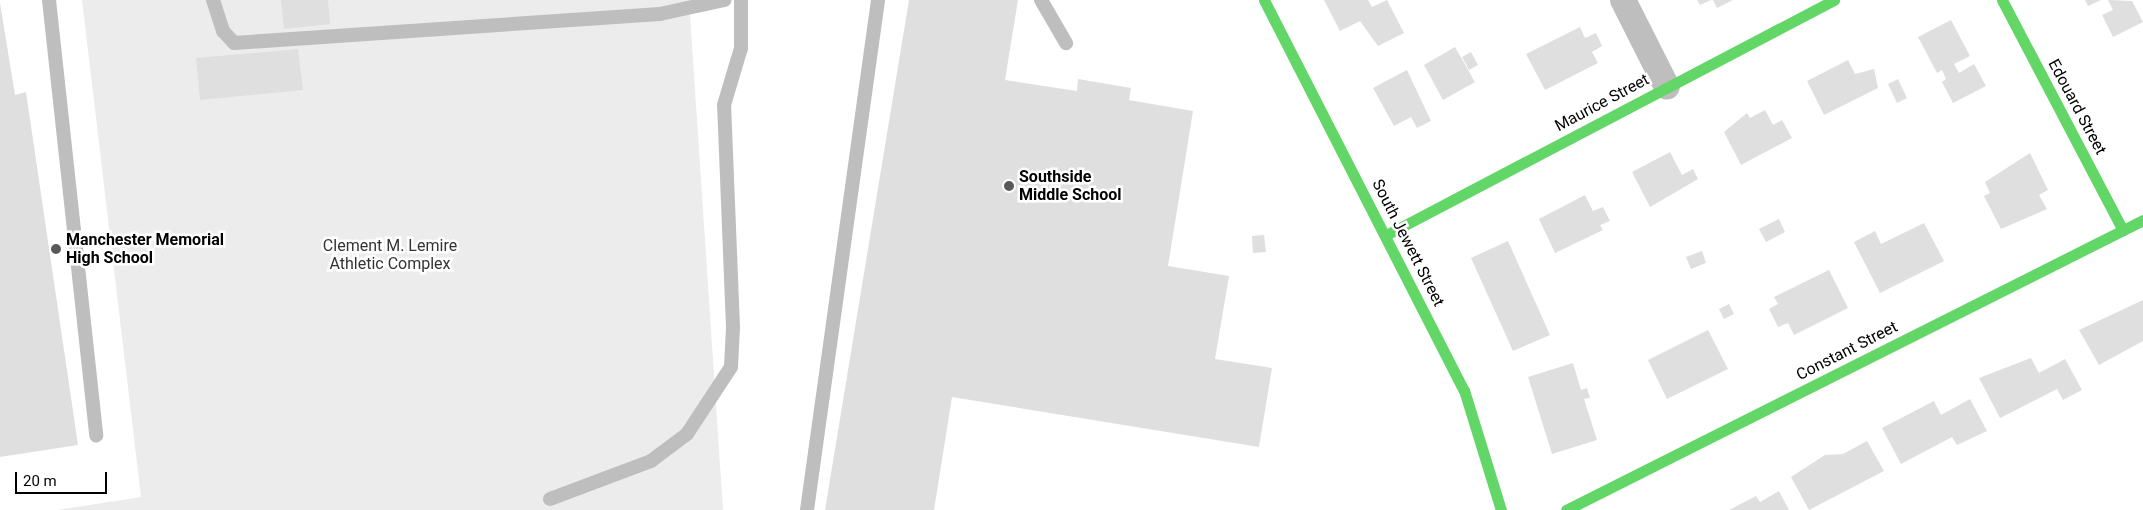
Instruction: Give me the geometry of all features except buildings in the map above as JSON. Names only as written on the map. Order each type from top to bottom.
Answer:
[{"type":"street","name":"South Jewett Street","points":[[1264,0],[1464,390],[1501,510]]},
{"type":"street","points":[[1623,0],[1667,87]]},
{"type":"street","name":"Maurice Street","points":[[1386,235],[1834,0]]},
{"type":"street","name":"Edouard Street","points":[[2002,0],[2123,230]]},
{"type":"street","name":"Constant Street","points":[[1566,510],[2143,220]]},
{"type":"lane","points":[[49,0],[96,435]]},
{"type":"lane","points":[[213,0],[223,31],[234,43],[660,14],[724,0]]},
{"type":"lane","points":[[550,499],[651,461],[687,434],[731,367],[734,328],[724,105],[741,48],[741,0]]},
{"type":"lane","points":[[807,510],[878,0]]},
{"type":"lane","points":[[1041,0],[1066,43]]},
{"type":"green space","name":"Clement M. Lemire Athletic Complex","points":[[82,0],[689,0],[723,510],[57,510],[141,497]]},
{"type":"traffic: fast","points":[[1264,0],[1464,390],[1501,510]]},
{"type":"traffic: fast","points":[[1386,235],[1834,0]]},
{"type":"traffic: fast","points":[[2002,0],[2123,230]]},
{"type":"traffic: fast","points":[[1566,510],[2143,220]]},
{"type":"place","name":"Southside Middle School","points":[[1009,186]]},
{"type":"place","name":"Manchester Memorial High School","points":[[56,249]]}]
